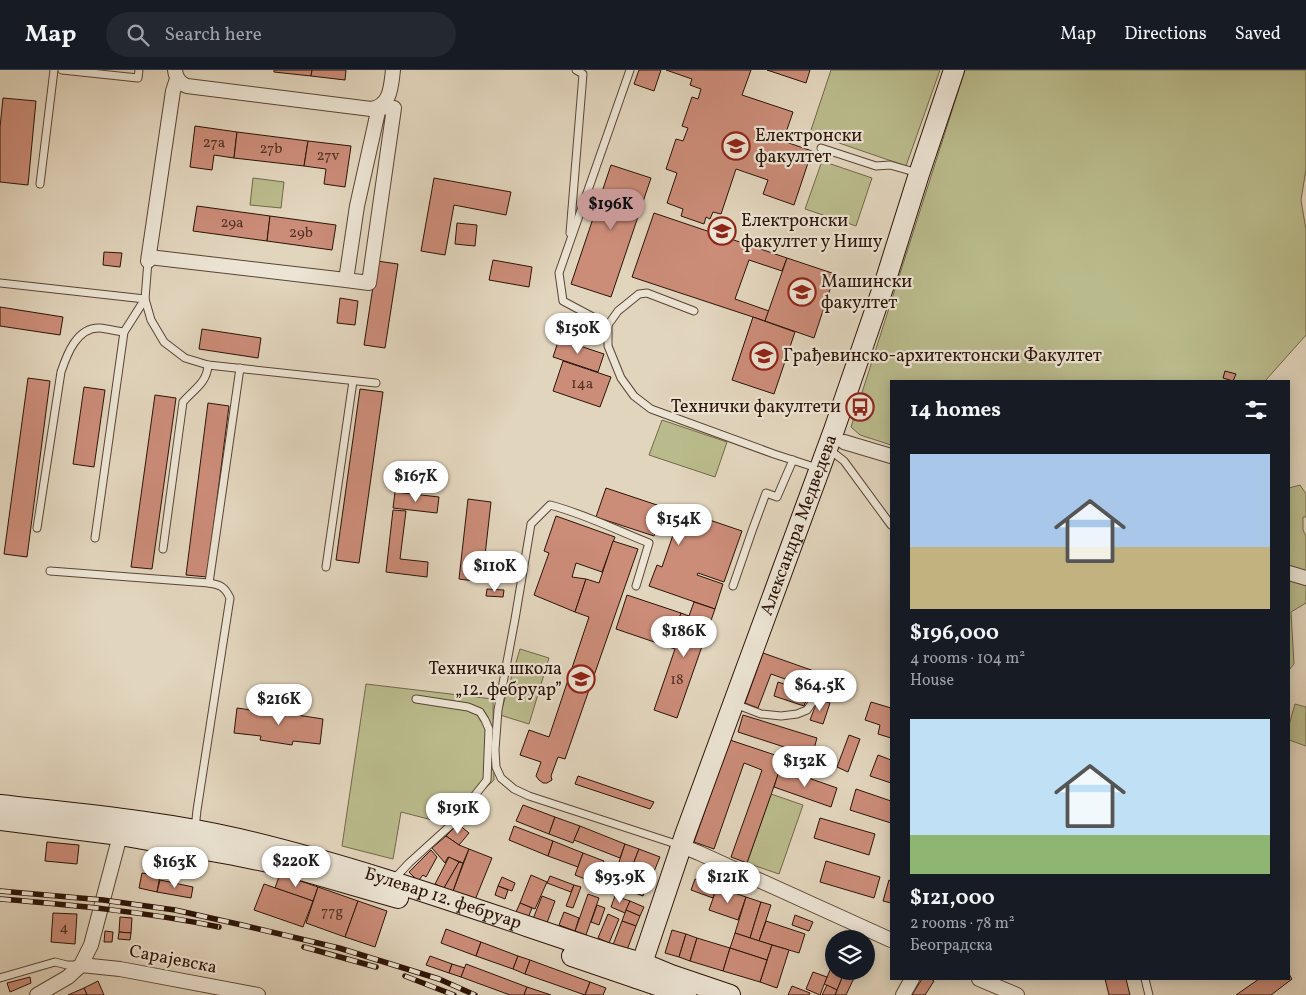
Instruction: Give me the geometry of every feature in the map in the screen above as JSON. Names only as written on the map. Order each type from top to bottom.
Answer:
[{"type":"main road","name":"Александра Медведева","points":[[639,970],[733,703],[823,461],[886,279],[954,70]]},
{"type":"main road","name":"Булевар 12. фебруар","points":[[0,805],[122,827],[234,855],[283,865],[639,970],[671,976],[730,995]]},
{"type":"main road","name":"Булевар 12. фебруар","points":[[0,820],[195,830],[238,838],[351,868],[604,952],[686,995]]},
{"type":"street","points":[[346,280],[357,206],[379,107],[389,97],[393,70]]},
{"type":"street","points":[[176,75],[181,84],[187,86],[368,108],[394,108],[369,283],[149,259],[176,75]]},
{"type":"street","points":[[352,239],[375,242]]},
{"type":"street","points":[[844,442],[890,456]]},
{"type":"street","points":[[1290,572],[1306,578]]},
{"type":"street","points":[[37,995],[68,977],[81,965],[91,945],[122,827]]},
{"type":"street","points":[[682,846],[890,940]]},
{"type":"street","name":"Сарајевска","points":[[81,965],[120,969],[258,995]]},
{"type":"street","points":[[903,995],[911,980]]},
{"type":"street","points":[[981,980],[1017,995]]},
{"type":"lane","points":[[40,184],[54,70]]},
{"type":"lane","points":[[62,70],[138,78],[139,70]]},
{"type":"lane","points":[[570,242],[583,74],[576,70]]},
{"type":"lane","points":[[608,324],[563,301],[559,274],[630,70]]},
{"type":"lane","points":[[821,148],[876,166],[890,165],[919,174]]},
{"type":"lane","points":[[149,259],[145,299],[151,320],[164,342],[186,358],[208,365],[376,383]]},
{"type":"lane","points":[[0,283],[145,299]]},
{"type":"lane","points":[[694,311],[647,293],[639,294],[618,311],[608,324],[608,346],[621,378],[634,396],[651,408],[792,460],[823,461],[835,454],[844,461],[890,524]]},
{"type":"lane","points":[[95,538],[124,332],[145,299]]},
{"type":"lane","points":[[37,528],[61,372],[68,351],[84,332],[99,328],[124,332]]},
{"type":"lane","points":[[163,549],[183,402],[201,385],[208,373],[208,365]]},
{"type":"lane","points":[[209,583],[240,368]]},
{"type":"lane","points":[[326,567],[353,381]]},
{"type":"lane","points":[[733,586],[766,493],[777,498],[792,460]]},
{"type":"lane","points":[[636,586],[649,543],[587,516],[550,505],[531,524],[498,710],[495,750],[496,767],[500,778],[514,789],[529,796],[682,846]]},
{"type":"lane","points":[[50,571],[209,583],[219,585],[227,590],[230,598],[195,830]]},
{"type":"lane","points":[[391,882],[452,824],[487,780],[489,729],[480,712],[468,707],[416,699]]},
{"type":"lane","points":[[733,703],[761,714],[781,716],[798,714],[807,710],[814,700]]},
{"type":"lane","points":[[0,978],[55,962],[68,966],[81,965]]},
{"type":"lane","points":[[1145,980],[1149,995]]},
{"type":"green space","points":[[831,70],[940,70],[906,166],[810,133]]},
{"type":"green space","points":[[965,70],[1306,70],[1306,169],[1301,200],[1306,230],[1306,335],[1266,380],[890,380],[890,445],[860,435],[851,427]]},
{"type":"green space","points":[[822,161],[872,178],[856,226],[805,209]]},
{"type":"green space","points":[[253,178],[284,182],[281,208],[250,205]]},
{"type":"green space","points":[[662,420],[727,442],[715,477],[649,455]]},
{"type":"green space","points":[[1300,485],[1306,494],[1306,517],[1303,517],[1303,530],[1306,536],[1306,572],[1290,567],[1290,488]]},
{"type":"green space","points":[[1290,579],[1306,585],[1306,603],[1291,612],[1294,664],[1290,669]]},
{"type":"green space","points":[[520,649],[549,658],[529,724],[500,715]]},
{"type":"green space","points":[[366,684],[493,699],[494,780],[448,824],[401,812],[393,859],[342,846]]},
{"type":"green space","points":[[1295,704],[1306,707],[1306,746],[1290,740],[1290,722]]},
{"type":"green space","points":[[771,794],[803,805],[779,874],[747,863]]},
{"type":"building","points":[[274,70],[312,70],[311,76],[274,72]]},
{"type":"building","points":[[312,70],[346,70],[345,80],[311,76]]},
{"type":"building","points":[[639,70],[661,70],[654,91],[634,84]]},
{"type":"building","name":"Електронски факултет","points":[[666,70],[751,70],[742,95],[793,112],[783,141],[812,151],[794,205],[763,194],[768,180],[736,169],[721,214],[713,212],[710,219],[706,217],[704,224],[681,216],[683,209],[667,203],[677,173],[666,169],[676,139],[683,141],[688,128],[682,126],[692,97],[698,99],[701,89],[690,85],[692,79]]},
{"type":"building","name":"Електронски факултет","points":[[767,70],[810,70],[806,83]]},
{"type":"building","points":[[3,98],[36,101],[28,185],[0,182],[0,127]]},
{"type":"building","points":[[195,126],[237,132],[234,158],[214,155],[212,170],[190,167]]},
{"type":"building","points":[[237,132],[308,141],[304,166],[234,158]]},
{"type":"building","points":[[308,141],[351,146],[345,187],[324,184],[326,169],[304,166]]},
{"type":"building","points":[[611,165],[651,178],[611,297],[571,284]]},
{"type":"building","points":[[434,178],[511,192],[506,215],[454,205],[445,255],[421,251]]},
{"type":"building","points":[[197,206],[270,216],[267,241],[193,231]]},
{"type":"building","points":[[654,213],[787,258],[782,271],[749,260],[735,299],[769,311],[765,321],[632,277]]},
{"type":"building","points":[[270,216],[336,225],[332,250],[267,241]]},
{"type":"building","points":[[457,223],[477,225],[475,246],[455,244]]},
{"type":"building","points":[[104,252],[122,253],[120,267],[103,265]]},
{"type":"building","name":"Машински факултет","points":[[787,258],[835,274],[814,338],[765,321]]},
{"type":"building","points":[[493,260],[532,267],[529,287],[489,280]]},
{"type":"building","points":[[377,261],[398,264],[385,348],[364,345]]},
{"type":"building","points":[[340,298],[358,301],[355,325],[337,323]]},
{"type":"building","points":[[0,307],[63,317],[60,335],[0,326]]},
{"type":"building","name":"Грађевинско-архитектонски Факултет","points":[[753,317],[795,332],[774,394],[732,380]]},
{"type":"building","points":[[202,329],[261,338],[258,358],[199,349]]},
{"type":"building","points":[[559,339],[604,354],[598,372],[553,357]]},
{"type":"building","points":[[563,361],[611,377],[600,407],[553,391]]},
{"type":"building","points":[[1225,371],[1236,374],[1233,380],[1223,378]]},
{"type":"building","points":[[28,378],[50,381],[27,557],[4,554]]},
{"type":"building","points":[[84,387],[105,390],[94,467],[73,464]]},
{"type":"building","points":[[360,389],[383,392],[359,563],[336,560]]},
{"type":"building","points":[[155,395],[176,398],[152,569],[131,567]]},
{"type":"building","points":[[208,403],[229,406],[207,577],[186,575]]},
{"type":"building","points":[[606,488],[672,510],[668,522],[678,525],[683,511],[742,531],[724,582],[698,573],[697,575],[723,584],[715,609],[649,586],[657,565],[662,567],[673,535],[656,529],[654,536],[596,517]]},
{"type":"building","points":[[395,492],[439,497],[437,513],[393,508]]},
{"type":"building","points":[[468,499],[491,502],[482,582],[459,579]]},
{"type":"building","points":[[393,510],[406,511],[400,559],[428,562],[427,577],[386,572]]},
{"type":"building","points":[[556,516],[615,537],[602,572],[576,563],[572,577],[586,579],[575,612],[534,595],[549,553],[544,551]]},
{"type":"building","name":"Техничка школа „12. фебруар”","points":[[613,541],[638,549],[565,759],[558,757],[551,776],[552,780],[543,783],[536,776],[541,762],[520,755],[529,730],[549,737],[589,617],[575,612],[586,579],[599,583]]},
{"type":"building","points":[[487,589],[504,590],[503,597],[486,596]]},
{"type":"building","points":[[627,595],[681,613],[669,647],[616,629]]},
{"type":"building","points":[[694,602],[715,609],[677,718],[654,710],[675,649],[669,647],[681,613],[689,616]]},
{"type":"building","points":[[763,653],[814,671],[808,687],[771,674],[758,708],[745,703]]},
{"type":"building","points":[[778,682],[809,692],[804,706],[774,696]]},
{"type":"building","points":[[818,699],[830,703],[823,724],[810,720]]},
{"type":"building","points":[[871,702],[890,708],[890,738],[878,734],[880,725],[865,720]]},
{"type":"building","points":[[237,708],[265,712],[265,708],[298,712],[297,715],[323,719],[320,744],[293,741],[292,745],[260,740],[261,736],[234,733]]},
{"type":"building","points":[[743,715],[817,738],[812,756],[738,732]]},
{"type":"building","points":[[849,735],[860,739],[848,772],[837,767]]},
{"type":"building","points":[[730,740],[784,758],[747,863],[731,857],[762,770],[744,763],[714,849],[694,842]]},
{"type":"building","points":[[878,755],[890,760],[890,783],[870,776]]},
{"type":"building","points":[[780,768],[837,788],[831,807],[774,787]]},
{"type":"building","points":[[578,776],[654,802],[650,809],[575,784]]},
{"type":"building","points":[[856,789],[890,801],[890,823],[850,810]]},
{"type":"building","points":[[523,805],[555,817],[549,834],[516,821]]},
{"type":"building","points":[[555,817],[580,826],[573,843],[549,834]]},
{"type":"building","points":[[820,818],[875,834],[869,855],[814,838]]},
{"type":"building","points":[[458,824],[469,833],[459,845],[446,836]]},
{"type":"building","points":[[514,826],[553,841],[548,856],[509,840]]},
{"type":"building","points":[[580,826],[625,844],[620,858],[574,840]]},
{"type":"building","points":[[446,836],[469,849],[463,863],[448,857],[445,863],[432,848]]},
{"type":"building","points":[[553,841],[583,853],[578,867],[548,856]]},
{"type":"building","points":[[47,842],[79,845],[77,864],[45,861]]},
{"type":"building","points":[[625,844],[639,849],[632,867],[619,862]]},
{"type":"building","points":[[469,849],[492,858],[475,900],[453,891]]},
{"type":"building","points":[[639,849],[660,857],[653,874],[632,867]]},
{"type":"building","points":[[431,850],[437,857],[426,877],[423,875],[418,881],[409,872]]},
{"type":"building","points":[[583,853],[604,861],[595,883],[575,875]]},
{"type":"building","points":[[449,857],[459,862],[444,888],[435,884]]},
{"type":"building","points":[[826,861],[880,877],[874,898],[820,882]]},
{"type":"building","points":[[459,862],[463,863],[453,891],[444,888]]},
{"type":"building","points":[[603,863],[616,868],[611,880],[598,875]]},
{"type":"building","points":[[628,871],[649,879],[643,896],[621,888]]},
{"type":"building","points":[[142,873],[160,876],[157,892],[139,888]]},
{"type":"building","points":[[280,874],[318,887],[313,901],[275,888]]},
{"type":"building","points":[[531,875],[547,882],[535,909],[520,903]]},
{"type":"building","points":[[550,876],[574,885],[571,892],[547,883]]},
{"type":"building","points":[[502,877],[515,883],[512,891],[498,886]]},
{"type":"building","points":[[695,879],[717,887],[713,898],[691,890]]},
{"type":"building","points":[[160,880],[193,887],[191,898],[157,892]]},
{"type":"building","points":[[889,880],[890,903],[883,901]]},
{"type":"building","points":[[264,884],[313,901],[303,927],[254,910]]},
{"type":"building","points":[[574,885],[581,887],[573,908],[566,906]]},
{"type":"building","points":[[498,886],[508,890],[505,899],[495,895]]},
{"type":"building","points":[[318,887],[358,901],[345,937],[306,923]]},
{"type":"building","points":[[717,887],[746,897],[738,920],[709,910]]},
{"type":"building","points":[[588,894],[599,898],[586,935],[575,931]]},
{"type":"building","points":[[542,896],[555,901],[547,923],[533,919]]},
{"type":"building","points":[[615,896],[630,901],[625,913],[611,907]]},
{"type":"building","points":[[746,897],[761,902],[750,938],[735,933]]},
{"type":"building","points":[[358,901],[387,911],[375,947],[345,937]]},
{"type":"building","points":[[630,901],[644,907],[640,916],[626,910]]},
{"type":"building","points":[[761,902],[771,905],[759,941],[750,938]]},
{"type":"building","points":[[520,903],[532,908],[528,918],[516,912]]},
{"type":"building","points":[[597,905],[605,908],[599,925],[591,922]]},
{"type":"building","points":[[626,910],[640,916],[636,926],[622,921]]},
{"type":"building","points":[[564,912],[579,918],[575,931],[559,925]]},
{"type":"building","points":[[53,913],[77,914],[75,944],[51,942]]},
{"type":"building","points":[[608,914],[619,919],[609,943],[598,938]]},
{"type":"building","points":[[795,915],[813,922],[809,931],[792,925]]},
{"type":"building","points":[[120,917],[132,918],[131,933],[119,932]]},
{"type":"building","points":[[622,921],[636,926],[627,950],[613,945]]},
{"type":"building","points":[[766,921],[805,934],[799,953],[759,941]]},
{"type":"building","points":[[446,929],[481,942],[476,956],[441,943]]},
{"type":"building","points":[[672,930],[686,934],[679,957],[665,953]]},
{"type":"building","points":[[105,931],[113,932],[112,942],[104,942]]},
{"type":"building","points":[[119,932],[131,933],[130,940],[118,939]]},
{"type":"building","points":[[735,933],[772,945],[767,960],[730,948]]},
{"type":"building","points":[[686,934],[697,938],[690,961],[679,957]]},
{"type":"building","points":[[697,938],[730,948],[723,971],[690,961]]},
{"type":"building","points":[[481,942],[518,956],[513,969],[476,956]]},
{"type":"building","points":[[772,945],[789,950],[777,988],[760,982]]},
{"type":"building","points":[[730,948],[767,960],[760,982],[723,971]]},
{"type":"building","points":[[430,956],[452,964],[449,973],[426,965]]},
{"type":"building","points":[[518,956],[530,960],[525,974],[513,969]]},
{"type":"building","points":[[530,960],[590,982],[585,995],[525,974]]},
{"type":"building","points":[[452,964],[465,968],[461,977],[449,973]]},
{"type":"building","points":[[466,964],[527,987],[524,995],[510,995],[461,977]]},
{"type":"building","points":[[813,972],[825,976],[826,980],[820,995],[806,989]]},
{"type":"building","points":[[1290,976],[1292,979],[1271,995],[1236,995],[1258,980],[1290,980]]},
{"type":"building","points":[[30,977],[31,983],[10,992],[7,983]]},
{"type":"building","points":[[826,980],[841,980],[837,990],[824,984]]},
{"type":"building","points":[[841,980],[853,980],[846,995],[835,995]]},
{"type":"building","points":[[921,980],[934,981],[925,995],[912,995]]},
{"type":"building","points":[[1105,980],[1126,980],[1130,995],[1109,995]]},
{"type":"building","points":[[98,981],[104,995],[87,995],[84,988]]},
{"type":"building","points":[[590,982],[606,988],[603,995],[585,995]]},
{"type":"building","points":[[827,985],[837,990],[835,995],[822,995]]},
{"type":"building","points":[[792,986],[810,993],[809,995],[788,995]]},
{"type":"building","points":[[527,987],[551,995],[524,995]]},
{"type":"building","points":[[84,988],[87,995],[68,995]]},
{"type":"railway","points":[[0,891],[103,900],[175,910],[339,948],[439,979],[475,995]]},
{"type":"railway","points":[[0,899],[137,913],[219,927]]},
{"type":"railway","points":[[304,947],[376,967]]},
{"type":"railway","points":[[405,976],[454,995]]},
{"type":"place","name":"Електронски факултет","points":[[736,146]]},
{"type":"place","name":"Електронски факултет у Нишу","points":[[722,231]]},
{"type":"place","name":"Машински факултет","points":[[802,292]]},
{"type":"place","name":"Грађевинско-архитектонски Факултет","points":[[764,356]]},
{"type":"place","name":"Технички факултети","points":[[860,407]]},
{"type":"place","name":"Техничка школа „12. фебруар”","points":[[581,679]]}]
